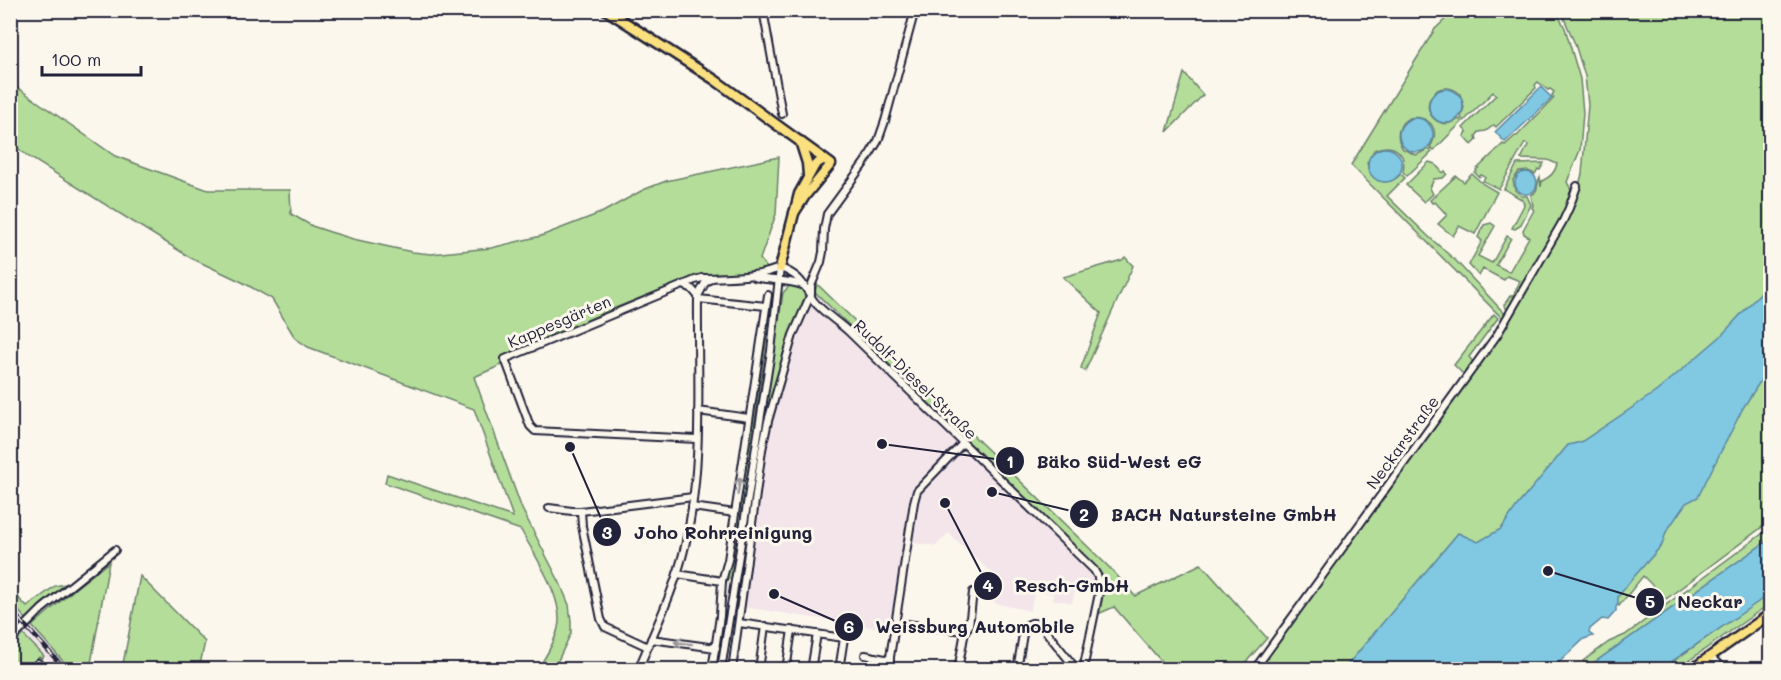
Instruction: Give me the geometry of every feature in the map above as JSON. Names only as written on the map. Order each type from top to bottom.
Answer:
[{"type":"main road","points":[[606,10],[715,80],[827,161]]},
{"type":"main road","points":[[800,141],[808,175]]},
{"type":"main road","points":[[780,268],[799,194],[815,165],[827,161]]},
{"type":"main road","points":[[794,213],[827,161]]},
{"type":"main road","points":[[1691,669],[1770,614]]},
{"type":"street","points":[[763,10],[782,114]]},
{"type":"street","points":[[732,669],[768,421],[793,335],[810,294],[823,252],[825,221],[835,202],[865,162],[884,127],[915,10]]},
{"type":"street","name":"Neckarstraße","points":[[1254,669],[1497,334],[1566,215],[1577,186]]},
{"type":"street","points":[[721,669],[772,342],[780,268]]},
{"type":"street","name":"Rudolf-Diesel-Straße","points":[[780,268],[791,272],[804,285],[813,300],[1089,564],[1098,577],[1100,593],[1083,669]]},
{"type":"street","name":"Kappesgärten","points":[[697,439],[535,431],[505,359],[702,278],[750,276],[780,268]]},
{"type":"street","name":"Kappesgärten","points":[[750,276],[771,281],[779,280]]},
{"type":"street","points":[[640,669],[677,574],[685,547],[692,507],[697,439],[698,297],[705,283],[712,278]]},
{"type":"street","points":[[779,280],[804,285]]},
{"type":"street","points":[[682,285],[691,288],[698,297],[766,306]]},
{"type":"street","points":[[712,669],[720,616],[722,581],[728,560],[768,295]]},
{"type":"street","points":[[698,411],[749,418]]},
{"type":"street","points":[[888,669],[917,491],[963,444]]},
{"type":"street","points":[[549,508],[581,511],[693,497]]},
{"type":"street","points":[[692,507],[735,513]]},
{"type":"street","points":[[581,511],[582,526],[605,627],[648,647]]},
{"type":"street","points":[[10,641],[42,609],[115,550]]},
{"type":"street","points":[[677,574],[722,581]]},
{"type":"street","points":[[958,669],[965,631],[969,626],[973,592]]},
{"type":"street","points":[[739,623],[844,638],[839,669]]},
{"type":"street","points":[[897,623],[965,631]]},
{"type":"street","points":[[1017,669],[1023,634],[1027,625],[1032,623],[1040,624],[1077,669]]},
{"type":"street","points":[[759,669],[765,626]]},
{"type":"street","points":[[786,669],[792,630]]},
{"type":"street","points":[[811,669],[817,634]]},
{"type":"street","points":[[651,639],[716,648]]},
{"type":"street","points":[[865,656],[890,660]]},
{"type":"street","points":[[1709,656],[1725,669]]},
{"type":"street","points":[[33,669],[38,663]]},
{"type":"shaded area","points":[[807,292],[815,292],[1086,557],[1101,578],[1101,595],[1075,590],[1072,603],[1053,599],[1053,594],[1035,590],[1030,611],[994,603],[998,578],[948,533],[936,546],[907,542],[891,630],[743,607],[761,447],[790,334]]},
{"type":"shaded area","points":[[10,603],[70,669],[56,669],[19,630],[11,621]]},
{"type":"green space","points":[[1454,11],[1556,11],[1565,28],[1580,79],[1583,113],[1580,150],[1567,182],[1571,190],[1569,198],[1554,230],[1508,311],[1504,305],[1510,296],[1513,296],[1520,281],[1507,276],[1504,280],[1483,269],[1479,276],[1469,265],[1482,241],[1478,237],[1484,225],[1491,223],[1495,226],[1478,256],[1492,263],[1507,236],[1511,238],[1496,265],[1509,272],[1529,237],[1524,234],[1523,230],[1534,210],[1531,195],[1537,189],[1540,177],[1541,187],[1542,181],[1552,174],[1557,164],[1548,160],[1521,159],[1528,145],[1525,143],[1499,189],[1483,181],[1485,177],[1481,175],[1479,177],[1475,173],[1503,144],[1505,145],[1517,136],[1545,108],[1554,98],[1552,95],[1554,92],[1538,82],[1535,85],[1536,88],[1496,127],[1494,125],[1486,131],[1479,132],[1476,136],[1477,140],[1472,145],[1464,136],[1467,132],[1463,128],[1496,95],[1493,92],[1464,121],[1461,118],[1464,107],[1460,94],[1452,89],[1437,90],[1429,101],[1428,108],[1431,115],[1442,123],[1451,123],[1459,119],[1462,122],[1434,150],[1430,147],[1434,129],[1430,123],[1417,117],[1403,122],[1398,135],[1403,149],[1416,155],[1429,149],[1432,152],[1407,176],[1403,172],[1403,159],[1397,150],[1392,148],[1374,150],[1367,163],[1372,175],[1380,181],[1390,181],[1401,174],[1405,178],[1387,196],[1456,261],[1505,314],[1502,318],[1351,165],[1435,29]]},
{"type":"green space","points":[[1561,11],[1770,11],[1770,521],[1666,599],[1643,576],[1619,606],[1555,553],[1453,669],[1257,670],[1499,336],[1574,204],[1582,174],[1588,105],[1585,76]]},
{"type":"green space","points":[[1184,73],[1203,95],[1167,132]]},
{"type":"green space","points":[[10,81],[115,156],[208,190],[290,190],[291,214],[312,226],[353,239],[431,254],[491,248],[541,236],[603,212],[643,190],[666,181],[779,157],[776,214],[760,259],[767,268],[742,274],[708,274],[674,285],[502,357],[504,364],[474,377],[522,509],[569,605],[571,633],[554,669],[538,669],[557,634],[559,616],[557,604],[547,578],[521,530],[385,483],[387,474],[513,517],[474,409],[308,347],[295,338],[272,299],[191,258],[29,157],[11,143]]},
{"type":"green space","points":[[1429,162],[1447,174],[1443,178],[1434,179],[1430,188],[1433,194],[1424,202],[1406,185]]},
{"type":"green space","points":[[1544,163],[1535,174],[1528,171],[1519,172],[1513,180],[1515,190],[1522,196],[1527,196],[1531,205],[1520,226],[1512,228],[1524,205],[1523,200],[1504,189],[1517,164]]},
{"type":"green space","points":[[1472,174],[1497,192],[1475,234],[1459,226],[1453,236],[1438,224],[1447,215],[1435,202],[1432,203],[1430,200],[1456,176],[1464,182]]},
{"type":"green space","points":[[1125,257],[1133,266],[1085,371],[1081,368],[1101,313],[1063,277],[1122,260]]},
{"type":"green space","points":[[817,284],[1113,571],[1135,596],[1201,564],[1267,638],[1240,669],[1168,669],[1114,607],[1098,614],[1102,590],[1100,578],[1086,557],[815,292]]},
{"type":"green space","points":[[793,285],[807,292],[790,334],[761,447],[745,567],[743,560],[783,293]]},
{"type":"green space","points":[[768,306],[771,307],[746,487],[731,577],[727,581]]},
{"type":"green space","points":[[1494,314],[1498,318],[1469,357],[1474,363],[1464,375],[1454,365]]},
{"type":"green space","points":[[1770,528],[1770,539],[1585,669],[1580,670],[1586,665],[1583,661],[1609,642],[1625,635]]},
{"type":"green space","points":[[109,562],[90,669],[70,669],[32,626]]},
{"type":"green space","points":[[140,576],[205,642],[199,669],[122,669]]},
{"type":"green space","points":[[65,584],[26,619],[11,603],[11,590],[27,607],[55,586]]},
{"type":"green space","points":[[1770,593],[1770,612],[1766,615],[1762,609],[1677,669],[1661,670]]},
{"type":"green space","points":[[10,621],[44,656],[42,659],[39,657],[30,669],[11,669]]},
{"type":"water","points":[[1541,87],[1552,98],[1505,142],[1495,132]]},
{"type":"water","points":[[1446,89],[1458,94],[1463,106],[1458,118],[1446,123],[1434,118],[1429,106],[1434,94]]},
{"type":"water","points":[[1416,118],[1428,123],[1433,135],[1428,147],[1416,152],[1404,147],[1399,135],[1404,123]]},
{"type":"water","points":[[1385,148],[1397,153],[1402,165],[1397,177],[1385,182],[1373,177],[1368,165],[1373,153]]},
{"type":"water","points":[[1522,172],[1530,172],[1537,179],[1537,187],[1530,194],[1522,194],[1515,187],[1515,179]]},
{"type":"water","points":[[1770,277],[1770,366],[1743,408],[1698,497],[1686,503],[1666,532],[1662,545],[1618,597],[1616,611],[1608,620],[1602,619],[1590,629],[1589,633],[1593,636],[1584,639],[1552,669],[1344,669],[1458,533],[1478,542],[1501,529],[1516,507],[1568,445],[1581,442],[1657,391],[1720,337],[1762,291]]},
{"type":"water","points":[[1770,539],[1770,593],[1758,602],[1661,669],[1585,669]]},
{"type":"railway","points":[[10,609],[66,670]]},
{"type":"place","name":"Bäko Süd-West eG","points":[[882,444]]},
{"type":"place","name":"Joho Rohrreinigung","points":[[570,447]]},
{"type":"place","name":"BACH Natursteine GmbH","points":[[992,492]]},
{"type":"place","name":"Resch-GmbH","points":[[945,503]]},
{"type":"place","name":"Neckar","points":[[1548,571]]},
{"type":"place","name":"Weissburg Automobile","points":[[774,594]]}]
